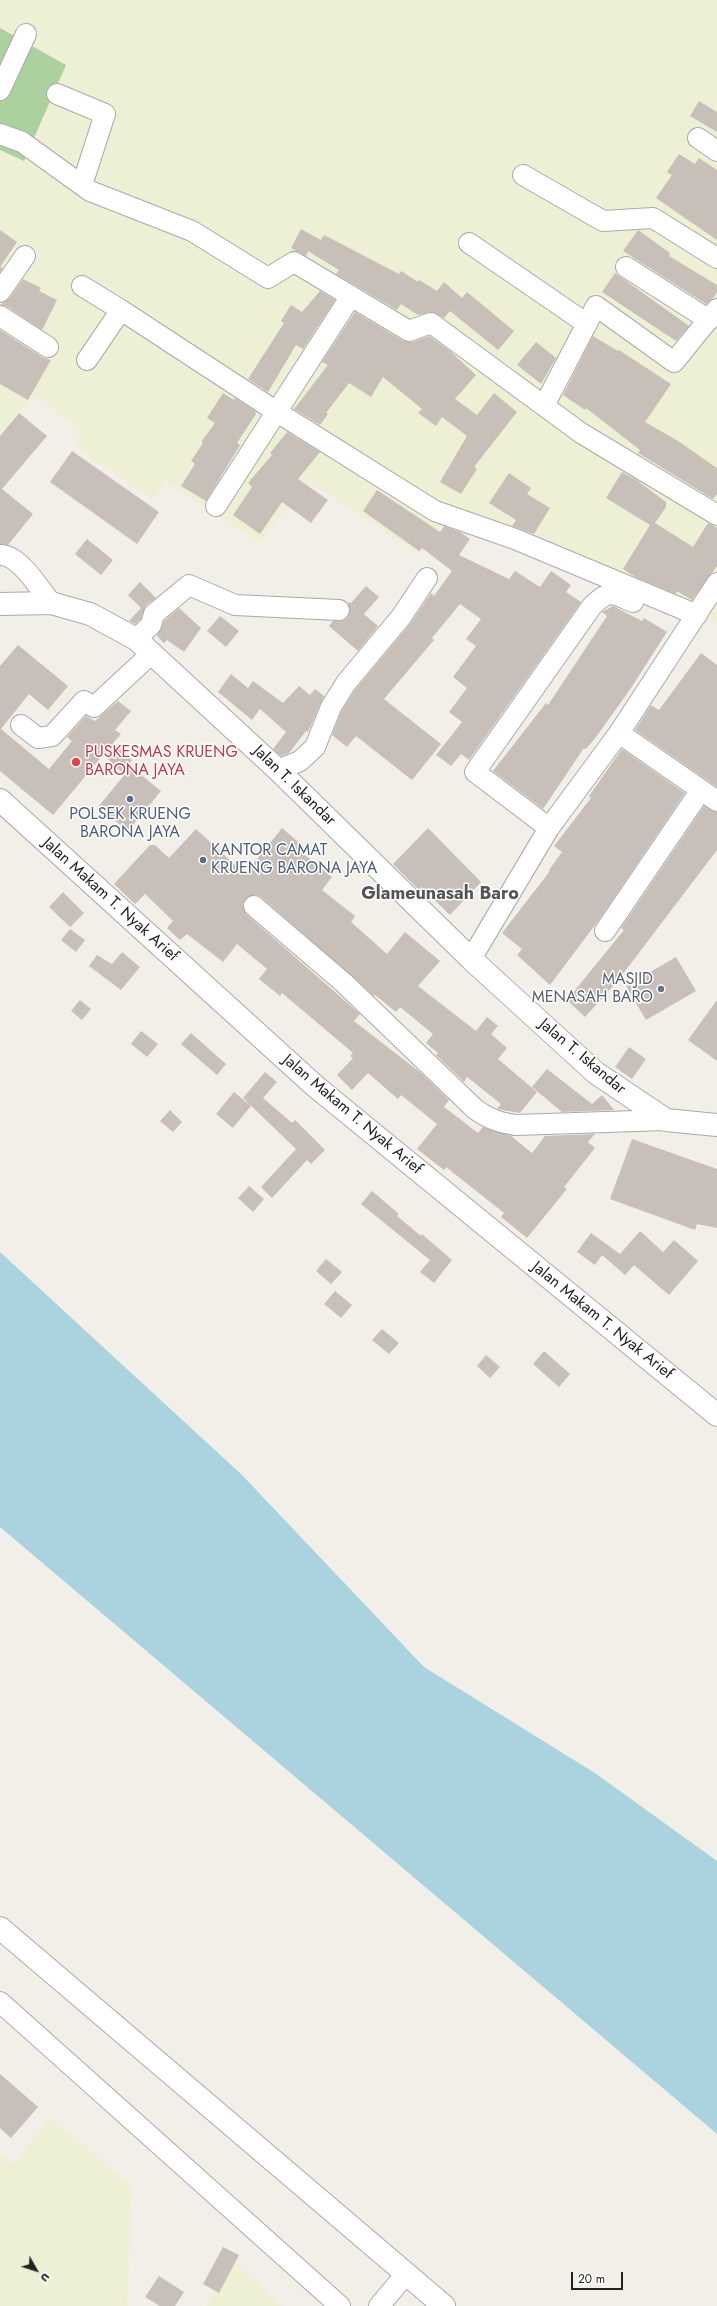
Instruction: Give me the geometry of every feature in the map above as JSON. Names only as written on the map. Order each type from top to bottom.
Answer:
[{"type":"street","points":[[0,90],[26,34]]},
{"type":"street","points":[[57,94],[105,114],[82,185]]},
{"type":"street","points":[[0,134],[22,142],[90,191],[192,231],[268,278],[294,262],[409,331],[431,323],[581,433],[717,515]]},
{"type":"street","points":[[698,138],[717,151]]},
{"type":"street","points":[[523,175],[603,221],[653,218],[717,258]]},
{"type":"street","points":[[469,243],[587,324]]},
{"type":"street","points":[[0,292],[25,256]]},
{"type":"street","points":[[544,406],[596,306],[674,362],[713,315],[626,267]]},
{"type":"street","points":[[82,286],[277,412],[436,511],[515,539],[693,622]]},
{"type":"street","points":[[216,506],[351,296]]},
{"type":"street","points":[[87,360],[121,310]]},
{"type":"street","points":[[0,316],[48,347]]},
{"type":"street","points":[[0,555],[13,558],[20,564],[51,602]]},
{"type":"street","points":[[278,770],[300,761],[315,747],[331,707],[346,683],[401,617],[427,578]]},
{"type":"street","points":[[470,959],[549,828],[619,732],[693,622],[717,583]]},
{"type":"street","points":[[136,639],[151,625],[154,614],[189,586],[235,605],[339,610]]},
{"type":"street","points":[[549,828],[475,772],[592,606],[604,594],[614,594],[693,622]]},
{"type":"street","name":"Jalan T. Iskandar","points":[[0,604],[51,602],[106,620],[136,639],[278,770],[470,959],[596,1073],[666,1120],[717,1125]]},
{"type":"street","points":[[21,725],[38,738],[52,736],[84,701],[94,707],[151,654]]},
{"type":"street","points":[[605,931],[709,796],[619,732]]},
{"type":"street","name":"Jalan Makam T. Nyak Arief","points":[[0,800],[315,1086],[717,1415]]},
{"type":"street","points":[[254,906],[344,982],[475,1109],[487,1118],[501,1123],[516,1125],[666,1120]]},
{"type":"street","points":[[0,1928],[402,2279],[444,2306]]},
{"type":"street","points":[[0,2002],[340,2306]]},
{"type":"street","points":[[379,2306],[402,2279]]},
{"type":"green space","points":[[0,0],[717,0],[717,622],[474,527],[450,514],[420,555],[309,481],[259,543],[167,482],[151,499],[74,445],[83,431],[34,395],[0,433],[0,150],[25,161],[66,65],[0,28]]},
{"type":"green space","points":[[0,28],[66,65],[24,161],[0,150]]},
{"type":"green space","points":[[50,2117],[132,2186],[127,2306],[0,2306],[0,2153],[14,2165]]},
{"type":"green space","points":[[230,2257],[283,2306],[207,2306]]},
{"type":"water","points":[[0,1252],[242,1475],[424,1667],[595,1773],[717,1861],[717,2134],[0,1527]]},
{"type":"building","points":[[699,101],[717,112],[717,132],[690,116]]},
{"type":"building","points":[[679,154],[695,164],[699,158],[717,170],[717,240],[656,198],[672,175],[667,172]]},
{"type":"building","points":[[301,229],[321,240],[324,235],[399,274],[401,271],[418,282],[419,280],[437,291],[444,282],[462,298],[467,292],[514,331],[498,350],[450,311],[444,318],[432,312],[418,315],[401,304],[397,310],[336,274],[339,270],[308,251],[306,256],[291,248]]},
{"type":"building","points":[[0,230],[17,242],[0,267]]},
{"type":"building","points":[[638,230],[670,253],[669,256],[717,285],[717,292],[713,298],[706,304],[623,251]]},
{"type":"building","points":[[615,273],[689,326],[676,341],[602,292]]},
{"type":"building","points":[[23,279],[41,288],[39,291],[57,300],[42,330],[6,306],[0,305],[9,299]]},
{"type":"building","points":[[320,291],[335,300],[303,349],[296,345],[268,392],[248,379],[284,323],[281,321],[291,305],[302,312]]},
{"type":"building","points":[[355,312],[403,341],[412,342],[429,336],[450,351],[476,375],[455,399],[477,415],[494,393],[517,412],[474,467],[477,469],[461,494],[440,482],[467,436],[442,417],[436,426],[418,413],[422,409],[383,377],[371,397],[349,383],[326,413],[328,414],[320,425],[294,409],[328,365],[322,362]]},
{"type":"building","points":[[0,330],[42,357],[51,360],[28,400],[0,384]]},
{"type":"building","points":[[593,336],[618,351],[619,350],[671,384],[645,422],[678,441],[717,468],[717,494],[713,499],[638,453],[640,450],[586,408],[585,410],[563,395]]},
{"type":"building","points":[[536,342],[556,358],[541,384],[517,365]]},
{"type":"building","points":[[223,393],[234,400],[235,398],[255,411],[256,414],[237,443],[240,445],[206,501],[181,486],[195,464],[191,461],[203,443],[201,442],[215,423],[207,418]]},
{"type":"building","points":[[19,413],[47,436],[2,489],[33,514],[8,545],[0,544],[0,436]]},
{"type":"building","points":[[287,432],[320,452],[298,479],[328,500],[311,523],[282,502],[260,534],[233,515],[252,487],[248,483],[272,455],[270,453]]},
{"type":"building","points":[[72,451],[159,512],[137,544],[50,482]]},
{"type":"building","points":[[622,472],[635,479],[666,502],[666,507],[655,523],[693,547],[708,523],[717,528],[717,566],[692,600],[677,591],[676,594],[637,578],[623,569],[650,525],[606,498]]},
{"type":"building","points":[[509,473],[531,488],[527,494],[550,508],[534,534],[512,526],[516,520],[489,503]]},
{"type":"building","points":[[377,490],[440,532],[444,526],[460,532],[470,539],[459,555],[509,579],[515,571],[540,587],[551,571],[571,585],[566,592],[581,602],[469,760],[461,754],[451,766],[436,755],[462,722],[449,712],[467,688],[453,677],[476,646],[466,639],[481,619],[460,604],[432,638],[434,640],[384,699],[441,744],[412,780],[356,736],[347,747],[332,735],[341,712],[355,690],[410,624],[431,593],[434,596],[452,571],[422,548],[419,551],[363,511]]},
{"type":"building","points":[[87,539],[113,560],[101,575],[75,554]]},
{"type":"building","points":[[140,582],[156,598],[146,605],[141,619],[135,624],[129,621],[141,608],[128,595]]},
{"type":"building","points":[[366,586],[379,597],[364,614],[378,626],[358,651],[329,626],[333,621],[344,620],[348,617],[350,610],[348,603],[351,603]]},
{"type":"building","points":[[613,606],[642,621],[644,618],[667,632],[629,691],[596,737],[586,749],[584,748],[543,809],[493,771],[546,703],[548,705],[607,616],[602,612]]},
{"type":"building","points":[[179,608],[201,628],[184,652],[167,640],[164,643],[157,636],[164,621]]},
{"type":"building","points":[[220,616],[239,631],[226,647],[207,631]]},
{"type":"building","name":"PUSKESMAS KRUENG BARONA JAYA","points":[[18,645],[68,686],[48,710],[29,694],[1,729],[49,769],[72,741],[67,737],[86,716],[95,721],[118,701],[131,711],[115,730],[121,734],[113,743],[132,760],[122,772],[103,755],[53,815],[0,771],[0,666]]},
{"type":"building","points":[[701,653],[717,665],[717,787],[635,730],[651,705],[659,710]]},
{"type":"building","points":[[231,674],[248,688],[253,681],[283,703],[299,686],[310,695],[315,689],[324,696],[308,732],[306,731],[289,753],[281,756],[273,749],[286,732],[260,709],[252,720],[218,692]]},
{"type":"building","points":[[622,749],[685,793],[601,917],[550,985],[517,955],[522,949],[502,933],[550,871],[549,870],[562,852],[554,846],[591,798],[589,796]]},
{"type":"building","name":"POLSEK KRUENG BARONA JAYA","points":[[131,767],[161,791],[128,831],[98,807]]},
{"type":"building","points":[[704,806],[717,812],[717,850],[616,983],[585,1017],[567,1000],[624,930],[621,928]]},
{"type":"building","points":[[282,828],[304,847],[300,851],[332,877],[322,890],[355,916],[351,922],[387,954],[405,932],[440,961],[418,986],[476,1031],[487,1017],[498,1026],[491,1034],[507,1048],[498,1059],[537,1092],[520,1113],[497,1109],[501,1104],[467,1077],[464,1082],[436,1055],[438,1053],[426,1043],[433,1034],[400,1007],[396,1012],[375,995],[374,996],[261,897],[256,895],[246,898],[243,904],[246,914],[360,1014],[354,1021],[421,1073],[449,1100],[444,1107],[478,1133],[483,1127],[511,1136],[532,1153],[545,1136],[595,1134],[588,1142],[595,1148],[564,1187],[567,1189],[527,1238],[501,1217],[504,1213],[446,1167],[444,1170],[417,1149],[437,1124],[401,1095],[398,1099],[368,1073],[352,1090],[337,1075],[353,1058],[350,1056],[353,1053],[282,993],[280,996],[259,979],[267,969],[237,944],[223,962],[187,934],[180,940],[167,928],[173,921],[145,894],[135,904],[114,884],[150,845],[155,845],[169,858],[196,829],[245,874]]},
{"type":"building","points":[[428,828],[481,882],[450,915],[421,887],[419,890],[393,864]]},
{"type":"building","points":[[63,892],[84,913],[70,927],[49,907]]},
{"type":"building","points":[[70,929],[85,940],[76,952],[61,940]]},
{"type":"building","points":[[122,952],[140,967],[121,990],[89,966],[97,955],[112,964]]},
{"type":"building","name":"MASJID MENASAH BARO","points":[[676,957],[696,991],[646,1020],[626,986]]},
{"type":"building","points":[[80,1000],[91,1009],[82,1020],[71,1011]]},
{"type":"building","points":[[717,1000],[717,1061],[688,1040]]},
{"type":"building","points":[[141,1031],[158,1044],[147,1057],[131,1044]]},
{"type":"building","points":[[191,1033],[226,1064],[217,1075],[181,1044]]},
{"type":"building","points":[[629,1047],[646,1059],[632,1079],[615,1067]]},
{"type":"building","points":[[547,1069],[592,1104],[602,1095],[614,1110],[562,1112],[532,1087]]},
{"type":"building","points":[[265,1072],[277,1082],[263,1098],[292,1123],[295,1120],[325,1150],[311,1164],[307,1160],[272,1198],[261,1187],[296,1149],[243,1098]]},
{"type":"building","points":[[234,1092],[251,1106],[233,1128],[216,1114]]},
{"type":"building","points":[[170,1110],[182,1122],[173,1132],[160,1121]]},
{"type":"building","points":[[632,1139],[717,1169],[717,1228],[697,1224],[695,1230],[610,1199]]},
{"type":"building","points":[[249,1186],[264,1199],[253,1212],[238,1198]]},
{"type":"building","points":[[372,1191],[399,1214],[397,1216],[421,1236],[422,1234],[452,1260],[434,1283],[420,1272],[430,1260],[361,1204]]},
{"type":"building","points":[[640,1231],[663,1252],[674,1240],[698,1261],[669,1295],[634,1265],[625,1275],[602,1255],[595,1265],[577,1252],[591,1233],[620,1254]]},
{"type":"building","points":[[326,1259],[342,1272],[331,1284],[316,1271]]},
{"type":"building","points":[[335,1291],[352,1305],[341,1318],[324,1304]]},
{"type":"building","points":[[382,1329],[399,1343],[389,1354],[372,1340]]},
{"type":"building","points":[[544,1351],[570,1374],[559,1387],[533,1364]]},
{"type":"building","points":[[486,1355],[500,1367],[490,1378],[477,1366]]},
{"type":"building","points":[[0,2074],[38,2107],[11,2138],[0,2128]]},
{"type":"building","points":[[223,2247],[239,2255],[219,2293],[203,2284]]},
{"type":"building","points":[[159,2276],[184,2292],[175,2306],[160,2306],[145,2297]]},
{"type":"place","name":"PUSKESMAS KRUENG BARONA JAYA","points":[[76,762]]},
{"type":"place","name":"POLSEK KRUENG BARONA JAYA","points":[[130,799]]},
{"type":"place","name":"KANTOR CAMAT KRUENG BARONA JAYA","points":[[203,860]]},
{"type":"place","name":"MASJID MENASAH BARO","points":[[661,989]]},
{"type":"district","name":"Glameunasah Baro","points":[[440,895]]}]
